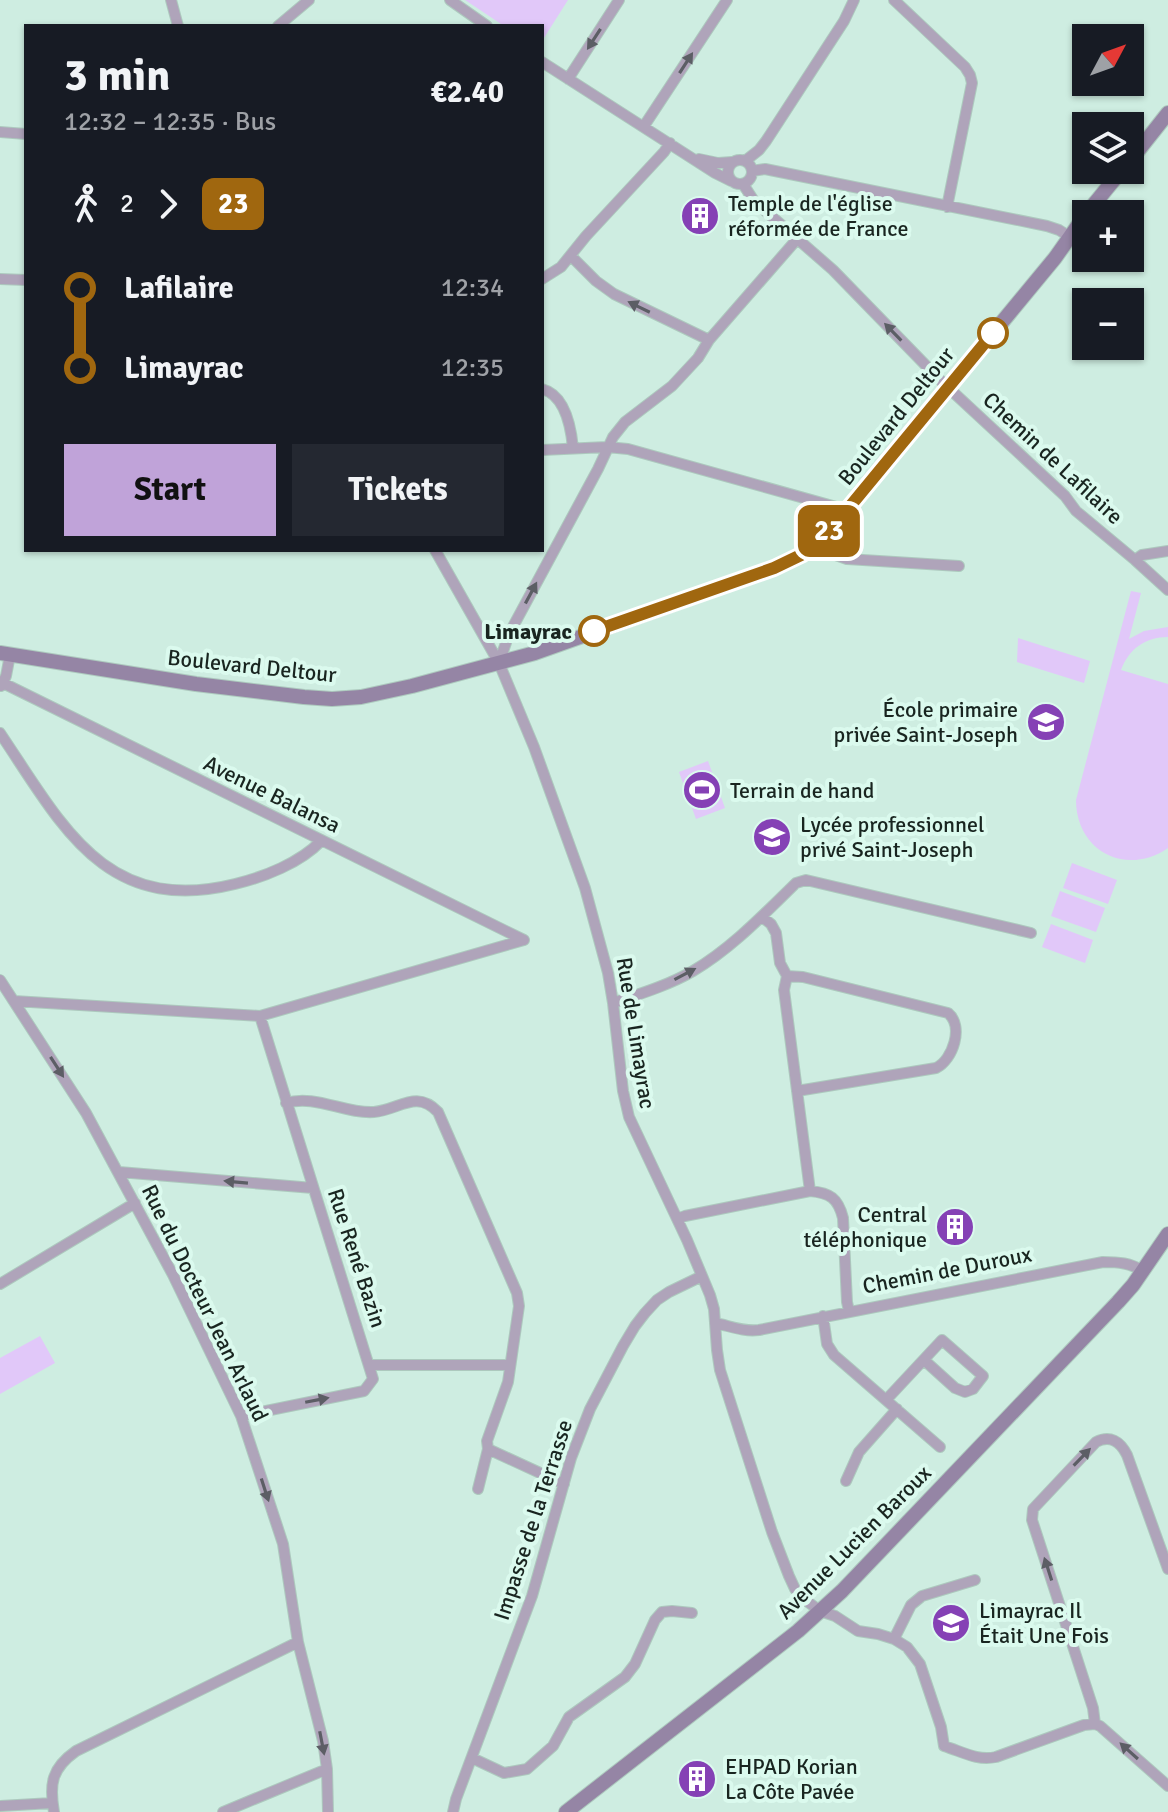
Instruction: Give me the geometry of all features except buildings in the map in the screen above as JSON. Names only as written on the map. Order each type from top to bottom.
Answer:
[{"type":"street","points":[[171,0],[177,24]]},
{"type":"street","points":[[280,24],[309,0]]},
{"type":"street","points":[[450,0],[484,24]]},
{"type":"street","points":[[568,79],[619,0]]},
{"type":"street","points":[[644,126],[727,0]]},
{"type":"street","points":[[745,161],[761,147],[844,21],[854,0]]},
{"type":"street","points":[[894,0],[970,75],[972,83],[947,207]]},
{"type":"street","points":[[544,63],[715,173],[738,185],[750,180],[752,171],[745,161],[718,163],[693,158]]},
{"type":"street","points":[[1144,143],[1168,113]]},
{"type":"street","points":[[0,132],[24,134]]},
{"type":"street","points":[[544,278],[561,267],[670,143]]},
{"type":"street","points":[[761,147],[765,160],[775,171]]},
{"type":"street","points":[[731,181],[727,170],[732,162]]},
{"type":"street","points":[[752,171],[765,169],[1047,226],[1070,237]]},
{"type":"street","name":"Chemin de Lafilaire","points":[[743,184],[754,201],[833,270],[948,388],[1065,496],[1076,511],[1168,590]]},
{"type":"street","name":"Boulevard Deltour","points":[[1097,200],[1111,184]]},
{"type":"street","name":"Boulevard Deltour","points":[[5,654],[196,684],[332,699],[361,697],[535,653],[774,568],[817,544],[1072,234]]},
{"type":"street","points":[[499,663],[509,634],[607,447],[625,422],[672,386],[698,358],[709,340],[798,238]]},
{"type":"street","points":[[571,256],[614,294],[709,340]]},
{"type":"street","points":[[0,279],[24,280]]},
{"type":"street","points":[[544,389],[560,401],[573,448]]},
{"type":"street","points":[[544,450],[628,449],[847,510]]},
{"type":"street","points":[[817,544],[847,559],[959,566]]},
{"type":"street","points":[[1135,560],[1142,555],[1168,551]]},
{"type":"street","name":"Rue de Limayrac","points":[[436,552],[499,663],[540,762],[585,888],[608,973],[629,1117],[677,1219],[714,1309],[717,1350],[724,1384],[772,1532],[795,1589],[820,1611],[835,1616],[849,1627],[894,1639]]},
{"type":"street","points":[[2,685],[6,676],[5,654]]},
{"type":"street","name":"Avenue Balansa","points":[[2,685],[524,940],[260,1016]]},
{"type":"street","points":[[0,733],[69,832],[93,857],[134,882],[155,889],[196,891],[230,886],[257,879],[304,855],[321,841]]},
{"type":"street","points":[[613,1003],[665,984],[714,958],[796,883],[806,880],[1031,933]]},
{"type":"street","points":[[762,917],[776,933],[780,963],[787,976],[784,990],[810,1191]]},
{"type":"street","points":[[787,976],[803,977],[948,1013],[955,1018],[957,1027],[950,1057],[936,1068],[797,1091]]},
{"type":"street","name":"Rue du Docteur Jean Arlaud","points":[[0,980],[86,1113],[119,1172],[187,1302],[241,1416],[283,1544],[298,1642],[323,1741],[328,1812]]},
{"type":"street","points":[[14,1001],[260,1016]]},
{"type":"street","name":"Rue René Bazin","points":[[260,1016],[370,1365]]},
{"type":"street","points":[[286,1103],[308,1101],[370,1112],[414,1100],[424,1101],[438,1112],[517,1293],[519,1306],[508,1382],[487,1441],[488,1449],[478,1489]]},
{"type":"street","points":[[119,1172],[313,1188]]},
{"type":"street","points":[[677,1219],[810,1191],[825,1193],[840,1206],[843,1218],[849,1311]]},
{"type":"street","points":[[0,1284],[135,1203]]},
{"type":"street","points":[[1143,1271],[1168,1234]]},
{"type":"street","name":"Chemin de Duroux","points":[[715,1323],[748,1331],[1103,1262],[1123,1262],[1143,1271]]},
{"type":"street","name":"Avenue Lucien Baroux","points":[[566,1812],[798,1631],[842,1591],[1118,1302],[1143,1271]]},
{"type":"street","name":"Impasse de la Terrasse","points":[[453,1812],[532,1596],[571,1458],[590,1409],[635,1326],[657,1300],[702,1276]]},
{"type":"street","points":[[823,1316],[827,1344],[834,1355],[940,1447]]},
{"type":"street","points":[[886,1400],[942,1340],[983,1376],[973,1389],[965,1392],[955,1388],[924,1360]]},
{"type":"street","points":[[241,1416],[364,1391],[373,1379],[370,1365],[509,1365]]},
{"type":"street","points":[[846,1481],[859,1452],[897,1409]]},
{"type":"street","points":[[1095,1724],[1093,1708],[1032,1520],[1033,1509],[1096,1442],[1115,1440],[1127,1455],[1168,1569]]},
{"type":"street","points":[[488,1449],[564,1484]]},
{"type":"street","points":[[975,1580],[922,1596],[911,1605],[894,1639],[907,1647],[920,1664],[941,1727],[944,1746],[985,1760],[1084,1725],[1095,1724],[1166,1780]]},
{"type":"street","points":[[472,1758],[504,1773],[527,1769],[553,1746],[569,1717],[625,1677],[662,1612],[692,1613]]},
{"type":"street","points":[[0,1806],[53,1808],[55,1771],[76,1751],[298,1642]]},
{"type":"street","points":[[223,1812],[327,1769]]},
{"type":"shaded area","points":[[465,0],[568,0],[544,38],[544,24],[501,24]]},
{"type":"shaded area","points":[[1131,591],[1141,593],[1129,639],[1144,631],[1168,627],[1168,637],[1152,639],[1139,646],[1128,656],[1121,670],[1168,684],[1168,848],[1136,860],[1106,854],[1094,845],[1084,833],[1078,818],[1076,800]]},
{"type":"shaded area","points":[[1018,638],[1090,661],[1084,683],[1017,662]]},
{"type":"shaded area","name":"Terrain de hand","points":[[708,761],[725,808],[696,819],[679,772]]},
{"type":"shaded area","points":[[1072,863],[1117,880],[1108,904],[1063,888]]},
{"type":"shaded area","points":[[1060,891],[1105,908],[1096,932],[1051,916]]},
{"type":"shaded area","points":[[1051,924],[1093,940],[1085,963],[1042,947]]},
{"type":"shaded area","points":[[40,1336],[55,1363],[0,1394],[0,1358]]},
{"type":"bus line","name":"23","points":[[594,631],[774,568],[817,544],[993,333]]},
{"type":"place","name":"Temple de l'église réformée de France","points":[[700,216]]},
{"type":"place","name":"Limayrac","points":[[594,631]]},
{"type":"place","name":"École primaire privée Saint-Joseph","points":[[1046,722]]},
{"type":"place","name":"Terrain de hand","points":[[702,790]]},
{"type":"place","name":"Lycée professionnel privé Saint-Joseph","points":[[772,837]]},
{"type":"place","name":"Central téléphonique","points":[[955,1227]]},
{"type":"place","name":"Limayrac Il Était Une Fois","points":[[951,1623]]},
{"type":"place","name":"EHPAD Korian La Côte Pavée","points":[[697,1779]]}]
